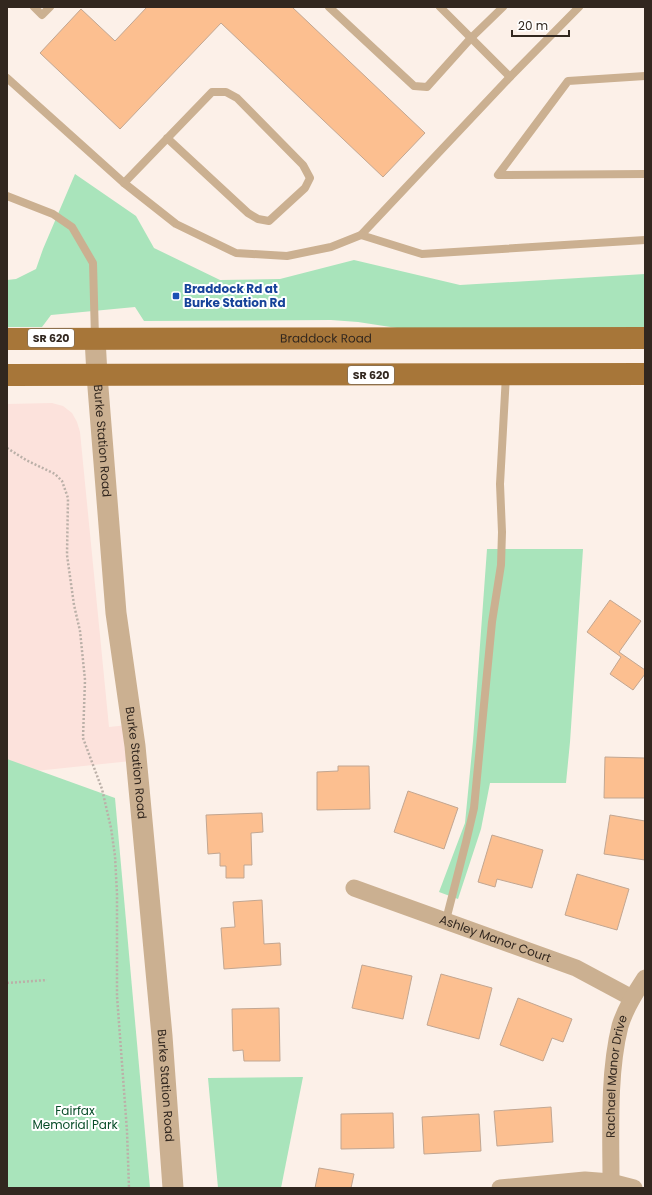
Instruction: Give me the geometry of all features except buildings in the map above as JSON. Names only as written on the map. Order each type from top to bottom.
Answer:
[{"type":"main road","name":"Braddock Road","points":[[7,339],[645,338]]},
{"type":"main road","name":"SR 620","points":[[7,374],[645,374]]},
{"type":"street","name":"Burke Station Road","points":[[95,338],[116,613],[135,746],[162,1036],[173,1188]]},
{"type":"street","name":"Ashley Manor Court","points":[[354,888],[576,968],[632,998]]},
{"type":"street","name":"Rachael Manor Drive","points":[[611,1182],[613,1068],[620,1026],[632,998],[645,978]]},
{"type":"street","points":[[500,1188],[585,1180],[611,1182],[634,1188]]},
{"type":"lane","points":[[34,7],[42,15],[50,7]]},
{"type":"lane","points":[[329,7],[414,86],[427,87],[471,38],[502,7]]},
{"type":"lane","points":[[440,7],[510,77]]},
{"type":"lane","points":[[7,78],[124,182],[176,224],[236,253],[287,256],[331,247],[361,235],[510,77],[579,7]]},
{"type":"lane","points":[[645,76],[568,81],[498,175],[645,174]]},
{"type":"lane","points":[[124,182],[167,138],[212,92],[226,92],[236,98],[292,154],[303,166],[310,178],[305,188],[269,221],[258,219],[248,213],[167,138]]},
{"type":"lane","points":[[7,196],[53,214],[72,227],[93,263],[95,338]]},
{"type":"lane","points":[[361,235],[422,254],[645,240]]},
{"type":"lane","points":[[446,920],[474,808],[492,622],[501,565],[502,532],[500,484],[506,374]]},
{"type":"path","points":[[7,448],[26,460],[55,474],[62,481],[68,498],[67,555],[74,605],[80,632],[85,680],[83,738],[102,790],[111,828],[115,856],[117,900],[117,996],[127,1130],[129,1188]]},
{"type":"path","points":[[7,983],[47,980]]},
{"type":"shaded area","points":[[52,403],[63,406],[72,413],[80,432],[109,727],[128,725],[131,761],[7,774],[7,404]]},
{"type":"green space","points":[[75,174],[136,216],[154,248],[220,280],[280,279],[354,260],[460,285],[645,274],[645,330],[410,330],[358,322],[331,320],[144,321],[135,307],[51,315],[42,327],[7,327],[7,280],[16,279],[36,269]]},
{"type":"green space","points":[[487,549],[583,549],[570,742],[566,783],[490,783],[481,829],[458,899],[439,892],[465,823],[473,741]]},
{"type":"green space","name":"Fairfax Memorial Park","points":[[7,759],[115,798],[150,1188],[7,1188]]},
{"type":"green space","points":[[303,1077],[281,1188],[218,1188],[208,1078]]},
{"type":"place","name":"Braddock Rd at Burke Station Rd","points":[[176,296]]}]
